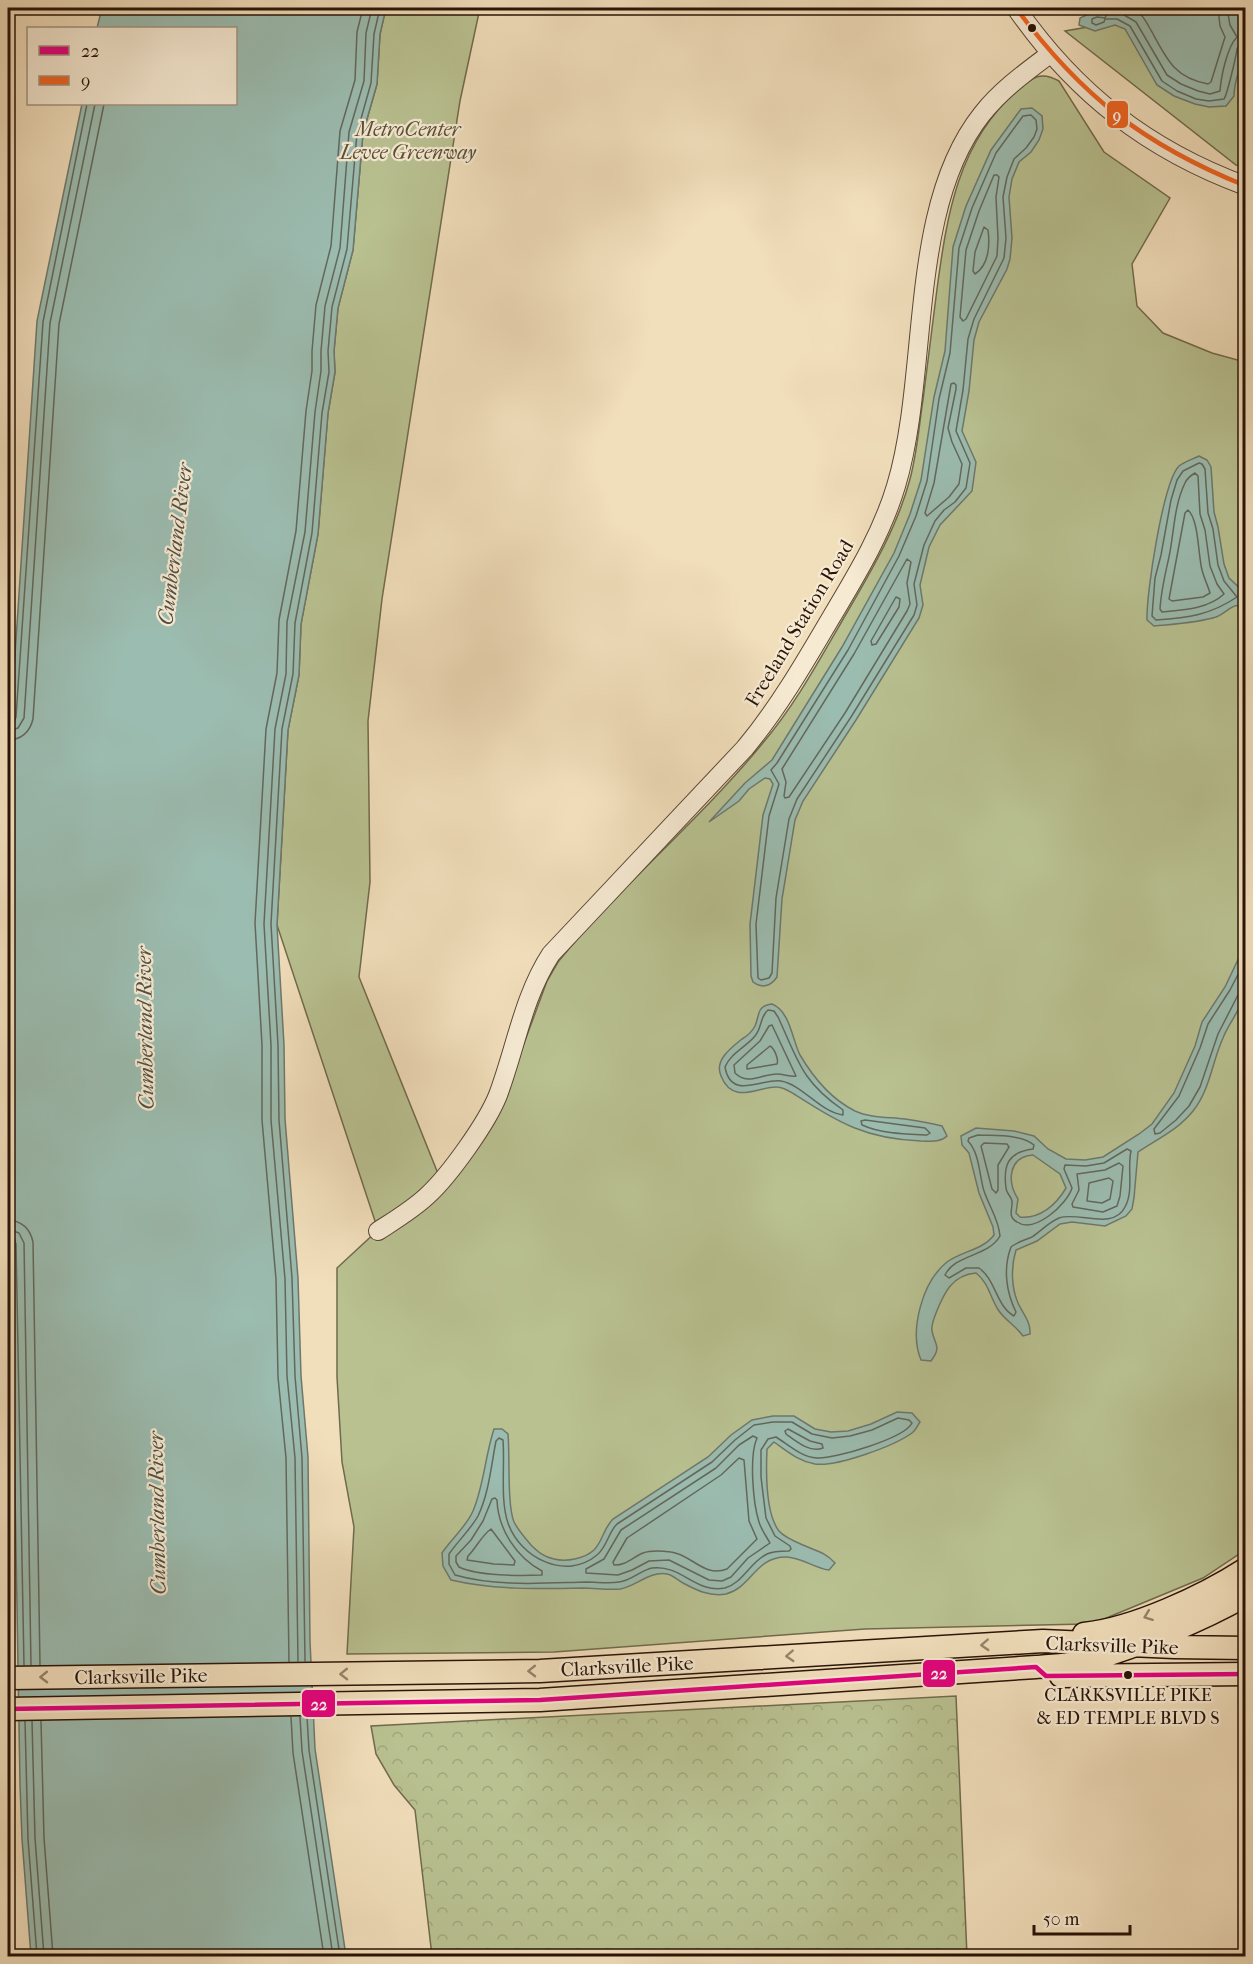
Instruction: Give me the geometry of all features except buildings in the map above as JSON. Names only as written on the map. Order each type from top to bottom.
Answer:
[{"type":"main road","points":[[1043,1641],[1095,1633],[1147,1617],[1202,1593],[1245,1569]]},
{"type":"main road","points":[[1036,1667],[1085,1661],[1132,1645],[1184,1626],[1245,1595]]},
{"type":"main road","name":"Clarksville Pike","points":[[8,1678],[540,1671],[1043,1641],[1245,1648]]},
{"type":"main road","points":[[1167,1676],[1175,1664],[1183,1661],[1245,1658]]},
{"type":"main road","name":"Clarksville Pike","points":[[8,1709],[540,1700],[1036,1667],[1046,1676],[1245,1674]]},
{"type":"street","points":[[1016,8],[1050,54],[1108,110],[1154,143],[1212,173],[1245,186]]},
{"type":"street","name":"Freeland Station Road","points":[[378,1231],[414,1208],[428,1196],[485,1120],[497,1096],[528,996],[551,954],[769,719],[856,576],[887,513],[903,458],[934,229],[952,168],[981,115],[1015,81],[1050,54]]},
{"type":"green space","name":"MetroCenter Levee Greenway","points":[[386,8],[480,8],[460,101],[382,599],[368,721],[370,882],[359,977],[441,1181],[498,1114],[547,981],[558,962],[608,906],[738,772],[775,728],[808,678],[876,562],[899,513],[912,469],[945,234],[951,207],[968,157],[981,133],[997,111],[1017,91],[1036,77],[1047,76],[1059,81],[1104,152],[1170,198],[1132,264],[1137,306],[1163,333],[1212,353],[1245,362],[1245,1550],[1203,1578],[1104,1619],[1086,1624],[865,1629],[554,1652],[347,1654],[354,1527],[342,1462],[337,1377],[337,1268],[378,1230],[277,925],[288,730],[299,675],[301,624],[318,534],[328,413],[335,372],[334,351],[338,308],[353,250],[363,133],[377,84],[380,34]]},
{"type":"green space","points":[[1197,8],[1245,8],[1245,166],[1236,165],[1065,31]]},
{"type":"green space","points":[[956,1696],[967,1956],[432,1956],[415,1810],[394,1785],[376,1754],[371,1726]]},
{"type":"water","name":"Cumberland River","points":[[102,8],[386,8],[380,34],[377,84],[363,133],[353,250],[338,308],[334,351],[335,372],[328,413],[318,534],[301,624],[299,675],[288,730],[277,925],[284,1045],[285,1119],[298,1278],[301,1376],[308,1457],[310,1641],[315,1749],[346,1956],[31,1956],[20,1785],[8,1075],[8,761],[37,321],[82,105],[237,105],[237,27],[97,27]]},
{"type":"water","points":[[1132,8],[1241,8],[1244,40],[1242,59],[1234,96],[1226,106],[1209,107],[1195,104],[1174,96],[1157,85],[1125,29],[1115,25],[1095,31],[1079,25],[1080,18],[1095,11]]},
{"type":"water","points":[[1032,108],[1042,116],[1043,129],[1031,152],[1019,162],[1012,179],[1009,197],[1012,238],[1010,259],[979,322],[974,340],[962,431],[976,462],[972,491],[940,525],[929,547],[920,585],[923,605],[919,618],[803,801],[795,820],[782,899],[777,977],[772,983],[763,986],[753,982],[751,976],[750,924],[763,815],[773,784],[770,779],[765,778],[749,789],[739,801],[709,822],[745,783],[772,760],[842,647],[894,553],[921,480],[934,397],[945,351],[953,247],[966,206],[991,150],[1021,109]]},
{"type":"water","points":[[1199,456],[1207,460],[1211,467],[1214,512],[1224,564],[1229,578],[1245,593],[1245,606],[1237,605],[1209,619],[1154,626],[1147,620],[1147,607],[1167,493],[1179,466]]},
{"type":"water","points":[[1245,945],[1246,987],[1238,1010],[1219,1047],[1207,1085],[1199,1103],[1181,1124],[1138,1152],[1132,1209],[1126,1216],[1105,1226],[1072,1222],[1060,1224],[1037,1241],[1016,1250],[1013,1263],[1014,1290],[1028,1322],[1030,1334],[1023,1336],[1001,1314],[984,1281],[976,1273],[968,1274],[955,1281],[942,1299],[933,1322],[932,1331],[937,1346],[936,1352],[931,1361],[921,1360],[916,1335],[917,1322],[931,1282],[947,1262],[984,1244],[994,1235],[979,1193],[969,1153],[962,1145],[961,1136],[976,1128],[1014,1131],[1034,1136],[1048,1149],[1066,1159],[1085,1160],[1103,1157],[1152,1124],[1174,1093],[1195,1046],[1202,1022],[1225,987]],"holes":[[[1033,1155],[1060,1174],[1066,1188],[1047,1210],[1027,1217],[1020,1217],[1016,1213],[1018,1199],[1011,1178],[1014,1165],[1019,1160]]]},
{"type":"water","points":[[772,1004],[787,1019],[797,1049],[805,1063],[823,1087],[838,1100],[855,1111],[867,1115],[942,1126],[947,1136],[941,1140],[931,1141],[884,1137],[854,1128],[781,1088],[770,1087],[747,1092],[732,1090],[726,1085],[719,1070],[722,1060],[729,1050],[752,1030],[761,1009]]},
{"type":"water","points":[[897,1412],[912,1413],[920,1422],[913,1432],[892,1444],[851,1459],[815,1464],[798,1458],[774,1442],[767,1449],[767,1492],[774,1523],[787,1537],[828,1556],[835,1563],[829,1570],[792,1557],[776,1558],[760,1567],[735,1590],[726,1594],[714,1595],[688,1586],[667,1574],[654,1575],[620,1589],[533,1589],[484,1586],[451,1580],[443,1566],[442,1553],[467,1522],[477,1501],[494,1429],[502,1429],[508,1434],[510,1492],[514,1522],[531,1545],[544,1556],[564,1560],[580,1558],[590,1553],[597,1546],[613,1519],[708,1457],[731,1435],[752,1420],[773,1416],[794,1416],[815,1429],[831,1432],[848,1431]]},
{"type":"transit line","name":"9","points":[[1016,8],[1065,67],[1117,115],[1176,153],[1246,186]]},
{"type":"transit line","name":"22","points":[[8,1709],[540,1700],[1036,1667],[1046,1676],[1246,1674]]},
{"type":"place","name":"CLARKSVILLE PIKE & ED TEMPLE BLVD S","points":[[1128,1675]]}]
